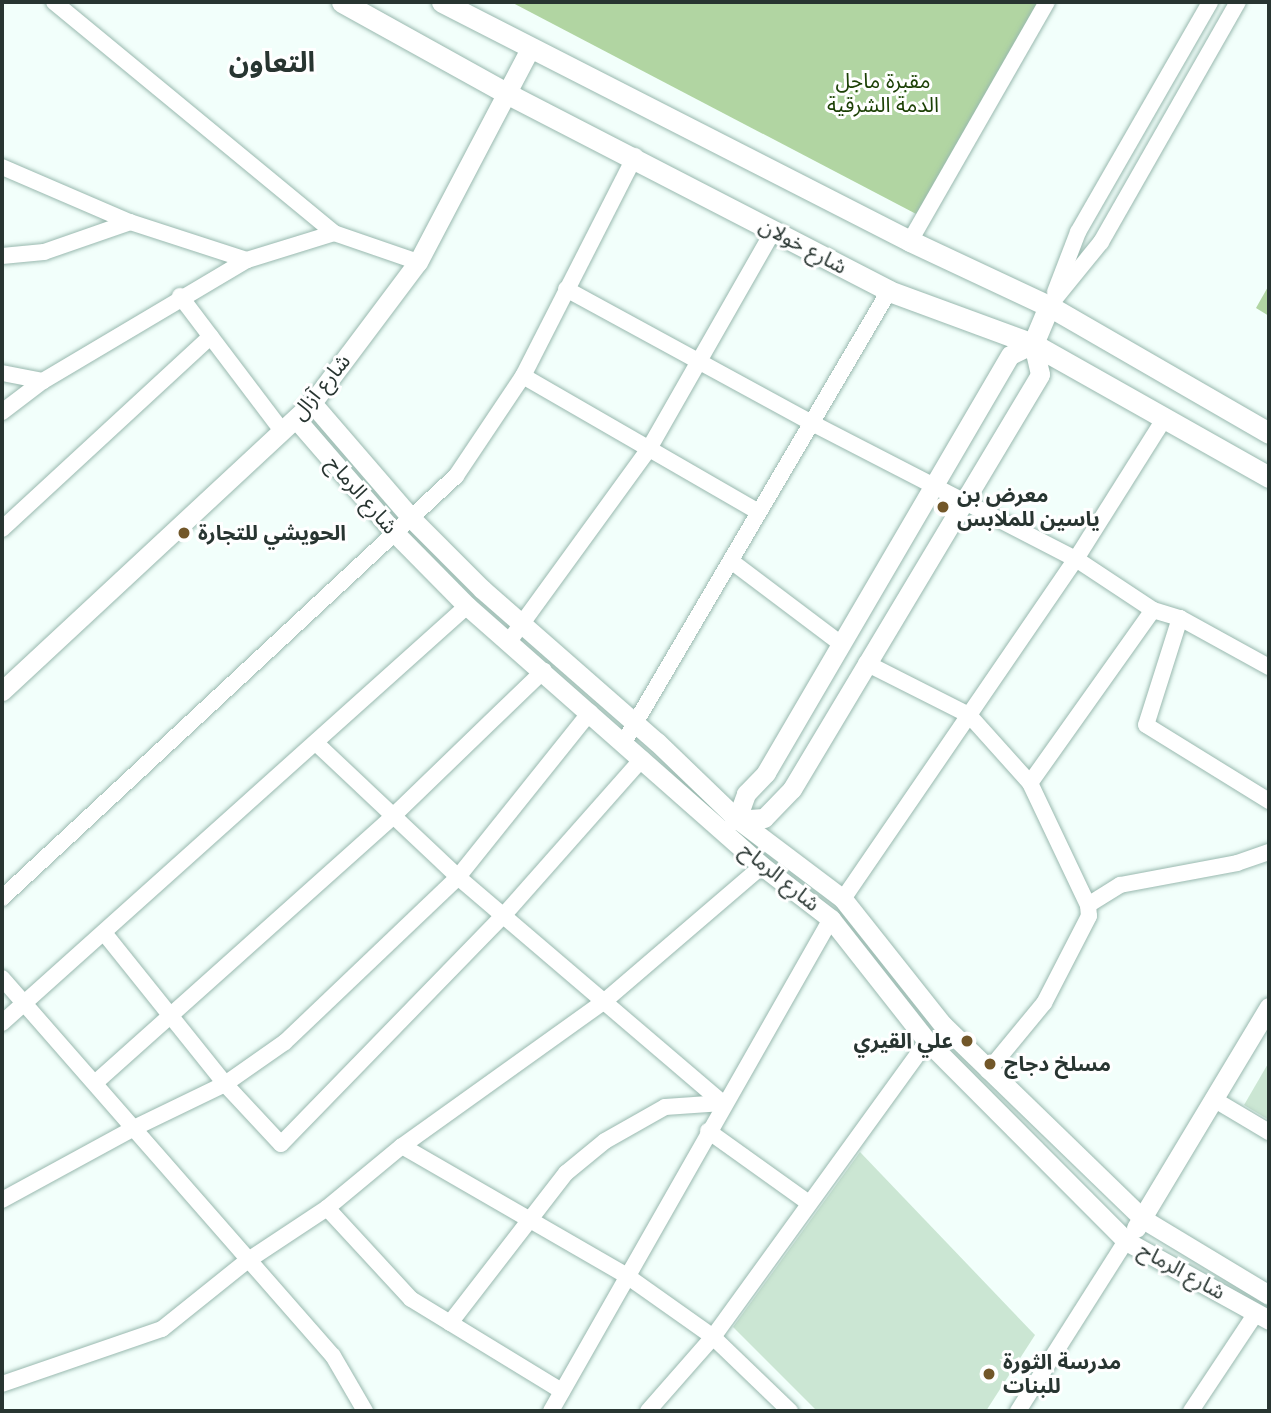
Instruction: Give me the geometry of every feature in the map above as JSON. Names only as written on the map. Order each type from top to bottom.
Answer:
[{"type":"main road","name":"شارع خولان","points":[[342,2],[508,94],[635,156],[889,291],[1033,344],[1269,477]]},
{"type":"main road","points":[[442,2],[910,241],[1049,306],[1269,433]]},
{"type":"main road","points":[[1033,344],[1049,306]]},
{"type":"street","points":[[54,2],[334,233],[418,261]]},
{"type":"street","points":[[910,241],[1047,2]]},
{"type":"street","points":[[1049,306],[1078,232],[1210,2]]},
{"type":"street","points":[[1049,306],[1101,242],[1238,2]]},
{"type":"street","name":"شارع آزال","points":[[3,688],[312,404],[418,261],[530,49]]},
{"type":"street","points":[[2,898],[393,531],[412,519],[456,476],[523,376],[635,156]]},
{"type":"street","points":[[2,167],[130,222],[247,260]]},
{"type":"street","points":[[2,256],[44,252],[130,222]]},
{"type":"street","points":[[510,640],[525,623],[650,447],[773,231]]},
{"type":"street","points":[[2,412],[43,381],[180,296],[247,260],[334,233]]},
{"type":"street","points":[[566,289],[812,423],[1076,559],[1153,610],[1180,618],[1269,667]]},
{"type":"street","points":[[624,742],[889,291]]},
{"type":"street","points":[[180,296],[211,336],[289,425]]},
{"type":"street","points":[[2,529],[211,336]]},
{"type":"street","points":[[1033,344],[1040,374],[792,789],[764,818],[728,822],[746,793],[766,774],[1010,355],[1033,344]]},
{"type":"street","points":[[2,373],[43,381]]},
{"type":"street","points":[[523,376],[759,512]]},
{"type":"street","name":"شارع الرماح","points":[[312,404],[412,519],[482,589],[525,623],[635,723],[728,822],[762,866],[831,919],[927,1041],[1126,1241],[1263,1317]]},
{"type":"street","points":[[551,1411],[723,1103],[843,899],[1076,559],[1164,419]]},
{"type":"street","name":"شارع الرماح","points":[[289,425],[467,606],[510,640],[642,759],[728,822],[843,899],[943,1025],[1143,1219],[1269,1295]]},
{"type":"street","points":[[731,561],[840,643]]},
{"type":"street","points":[[2,1024],[106,934],[467,606]]},
{"type":"street","points":[[1030,783],[1153,610]]},
{"type":"street","points":[[1180,618],[1146,725],[1269,801]]},
{"type":"street","points":[[866,663],[969,715],[1030,783],[1088,905],[1089,916],[1044,1003],[988,1071]]},
{"type":"street","points":[[95,1083],[392,817],[544,670]]},
{"type":"street","points":[[2,1200],[134,1128],[225,1084],[285,1042],[458,877],[590,712]]},
{"type":"street","points":[[316,743],[458,877],[607,999],[723,1103]]},
{"type":"street","points":[[106,934],[173,1013],[225,1084],[281,1144],[503,916],[642,759]]},
{"type":"street","points":[[1088,905],[1120,885],[1237,863],[1269,852]]},
{"type":"street","points":[[2,1384],[162,1329],[247,1261],[327,1208],[402,1146],[607,999],[762,866]]},
{"type":"street","points":[[2,978],[26,1002],[247,1261],[333,1356],[365,1411]]},
{"type":"street","points":[[1024,1409],[1126,1241],[1143,1219],[1269,1007]]},
{"type":"street","points":[[648,1411],[713,1337],[927,1041]]},
{"type":"street","points":[[1215,1100],[1269,1132]]},
{"type":"street","points":[[450,1323],[566,1173],[605,1141],[665,1107],[723,1103]]},
{"type":"street","points":[[708,1131],[809,1203]]},
{"type":"street","points":[[402,1146],[627,1276],[713,1337],[790,1411]]},
{"type":"street","points":[[327,1208],[411,1299],[562,1391]]},
{"type":"street","points":[[1191,1411],[1263,1317]]},
{"type":"green space","name":"مقبرة ماجل الدمة الشرقية","points":[[511,2],[1041,2],[920,216]]},
{"type":"green space","points":[[1269,285],[1269,316],[1256,308]]},
{"type":"building","points":[[1269,1062],[1269,1120],[1244,1105]]},
{"type":"building","name":"مدرسة الثورة للبنات","points":[[860,1152],[1035,1335],[986,1411],[817,1411],[733,1327]]},
{"type":"place","name":"معرض بن ياسين للملابس","points":[[943,507]]},
{"type":"place","name":"الحويشي للتجارة","points":[[184,533]]},
{"type":"place","name":"علي القيري","points":[[967,1041]]},
{"type":"place","name":"مسلخ دجاج","points":[[990,1064]]},
{"type":"place","name":"مدرسة الثورة للبنات","points":[[989,1374]]},
{"type":"district","name":"التعاون","points":[[272,62]]}]
